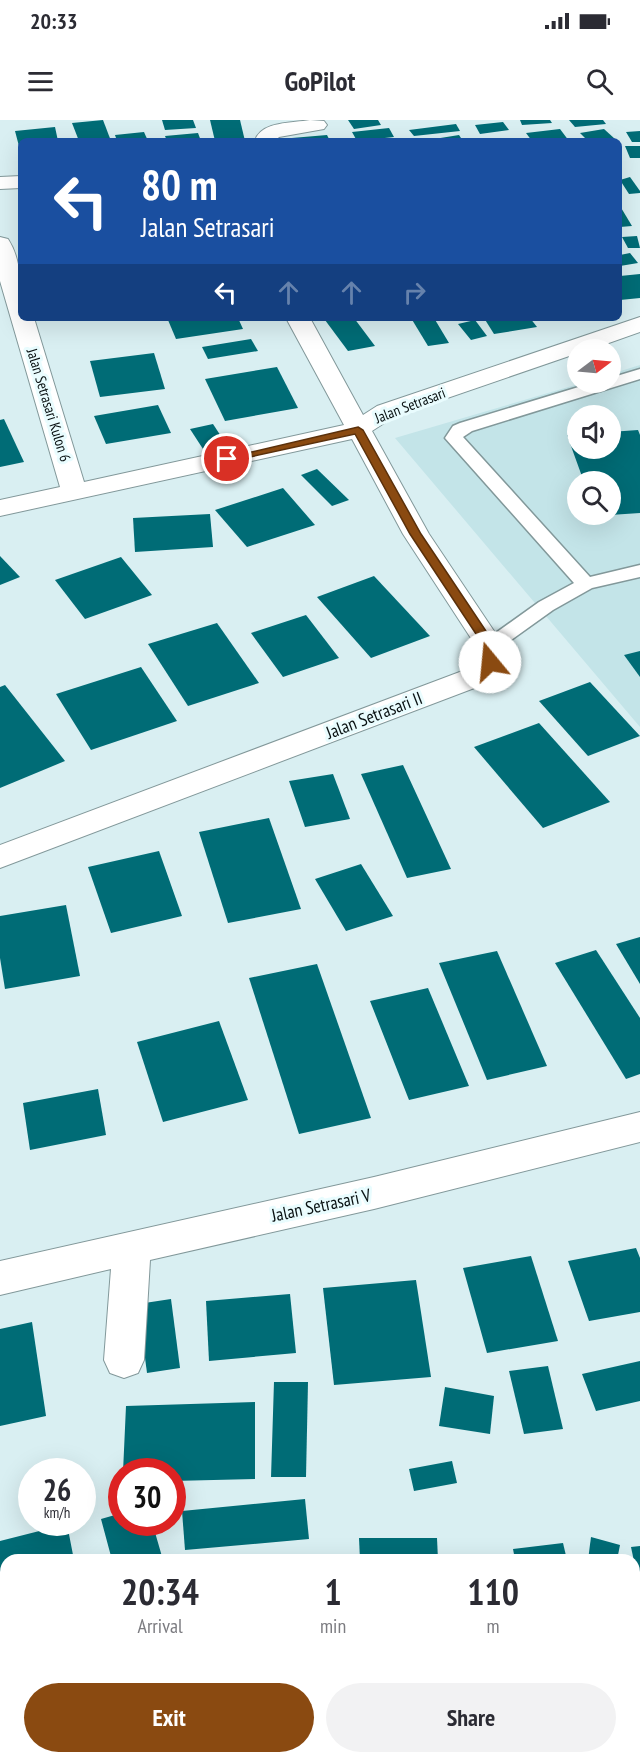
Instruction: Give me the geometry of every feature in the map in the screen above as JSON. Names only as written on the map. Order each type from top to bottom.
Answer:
[{"type":"street","points":[[265,138],[273,132],[317,124]]},
{"type":"street","points":[[0,183],[18,182]]},
{"type":"street","points":[[0,244],[18,303]]},
{"type":"street","name":"Jalan Setrasari Kulon 6","points":[[23,321],[75,493]]},
{"type":"street","points":[[300,321],[416,534],[490,646]]},
{"type":"street","name":"Jalan Setrasari","points":[[0,508],[358,430],[386,411],[640,324]]},
{"type":"street","name":"Jalan Setrasari II","points":[[0,857],[475,677],[490,662],[490,646]]},
{"type":"street","name":"Jalan Setrasari V","points":[[0,1278],[132,1246],[374,1193],[640,1127]]},
{"type":"street","points":[[124,1360],[132,1246]]},
{"type":"lane","points":[[586,584],[454,438],[459,430],[466,427],[640,374]]},
{"type":"lane","points":[[490,646],[546,606],[586,584],[640,571]]},
{"type":"shaded area","points":[[640,365],[640,727],[395,438],[567,387],[567,393],[621,393],[621,371]]},
{"type":"building","points":[[103,120],[110,138],[78,138],[72,123]]},
{"type":"building","points":[[162,120],[193,120],[196,128],[165,130]]},
{"type":"building","points":[[210,120],[240,120],[244,138],[214,138]]},
{"type":"building","points":[[348,120],[378,120],[381,125],[354,129]]},
{"type":"building","points":[[520,120],[550,120],[552,123],[522,125]]},
{"type":"building","points":[[569,120],[603,120],[606,124],[575,127]]},
{"type":"building","points":[[503,122],[509,130],[480,134],[475,125]]},
{"type":"building","points":[[456,124],[460,131],[414,136],[409,130]]},
{"type":"building","points":[[55,127],[57,138],[18,138],[18,142],[15,131]]},
{"type":"building","points":[[389,128],[394,137],[355,138],[352,132]]},
{"type":"building","points":[[560,129],[567,138],[530,138],[526,133]]},
{"type":"building","points":[[604,129],[614,138],[585,138],[580,133]]},
{"type":"building","points":[[640,131],[640,142],[632,142],[626,132]]},
{"type":"building","points":[[144,132],[147,138],[116,138],[115,135]]},
{"type":"building","points":[[198,133],[200,138],[166,138],[165,136]]},
{"type":"building","points":[[327,135],[328,138],[292,138]]},
{"type":"building","points":[[459,135],[461,138],[440,138]]},
{"type":"building","points":[[625,146],[640,146],[640,158],[630,158]]},
{"type":"building","points":[[630,177],[640,193],[629,194],[622,179]]},
{"type":"building","points":[[622,209],[632,226],[622,227]]},
{"type":"building","points":[[637,236],[640,248],[628,248],[622,237]]},
{"type":"building","points":[[630,253],[638,263],[622,266],[622,255]]},
{"type":"building","points":[[640,274],[640,298],[622,300],[622,276]]},
{"type":"building","points":[[168,321],[239,321],[243,329],[176,339]]},
{"type":"building","points":[[326,321],[356,321],[375,346],[348,351]]},
{"type":"building","points":[[413,321],[436,321],[449,343],[428,346]]},
{"type":"building","points":[[476,321],[487,336],[471,340],[458,324]]},
{"type":"building","points":[[486,321],[532,321],[537,327],[494,334]]},
{"type":"building","points":[[251,339],[258,351],[208,359],[202,347]]},
{"type":"building","points":[[154,353],[165,389],[100,397],[90,361]]},
{"type":"building","points":[[277,367],[298,408],[225,421],[205,379]]},
{"type":"building","points":[[158,405],[171,433],[106,444],[94,416]]},
{"type":"building","points":[[4,419],[24,462],[0,467],[0,420]]},
{"type":"building","points":[[213,424],[226,444],[203,449],[190,429]]},
{"type":"building","points":[[638,430],[640,435],[640,513],[621,514],[621,471],[580,471],[576,459],[621,459],[621,431]]},
{"type":"building","points":[[317,469],[349,500],[332,506],[301,475]]},
{"type":"building","points":[[283,488],[315,525],[247,547],[215,510]]},
{"type":"building","points":[[210,514],[213,547],[135,552],[133,518]]},
{"type":"building","points":[[0,556],[20,577],[0,585]]},
{"type":"building","points":[[121,557],[152,595],[85,619],[55,580]]},
{"type":"building","points":[[374,576],[430,636],[371,658],[317,597]]},
{"type":"building","points":[[306,615],[339,658],[283,677],[251,633]]},
{"type":"building","points":[[217,623],[259,683],[188,706],[148,644]]},
{"type":"building","points":[[640,651],[640,677],[624,655]]},
{"type":"building","points":[[141,667],[177,721],[91,750],[56,694]]},
{"type":"building","points":[[590,682],[640,736],[588,756],[539,701]]},
{"type":"building","points":[[5,685],[65,761],[0,788],[0,687]]},
{"type":"building","points":[[539,723],[610,802],[543,828],[474,747]]},
{"type":"building","points":[[403,765],[451,869],[407,878],[361,774]]},
{"type":"building","points":[[333,774],[350,819],[305,827],[289,781]]},
{"type":"building","points":[[269,818],[301,909],[228,923],[199,832]]},
{"type":"building","points":[[159,851],[182,916],[111,933],[88,867]]},
{"type":"building","points":[[361,864],[393,916],[346,931],[315,879]]},
{"type":"building","points":[[66,905],[80,976],[5,989],[0,958],[0,916]]},
{"type":"building","points":[[640,937],[640,984],[616,944]]},
{"type":"building","points":[[596,950],[640,1018],[640,1074],[626,1079],[555,963]]},
{"type":"building","points":[[497,951],[547,1066],[487,1080],[439,963]]},
{"type":"building","points":[[317,964],[371,1118],[299,1134],[249,978]]},
{"type":"building","points":[[428,988],[469,1086],[409,1100],[370,1001]]},
{"type":"building","points":[[219,1021],[248,1100],[163,1122],[137,1042]]},
{"type":"building","points":[[98,1089],[106,1135],[30,1150],[23,1103]]},
{"type":"building","points":[[636,1248],[640,1258],[640,1312],[589,1321],[568,1261]]},
{"type":"building","points":[[531,1256],[558,1341],[487,1353],[463,1268]]},
{"type":"building","points":[[416,1280],[431,1377],[334,1385],[323,1288]]},
{"type":"building","points":[[290,1294],[296,1353],[209,1361],[206,1301]]},
{"type":"building","points":[[171,1299],[180,1368],[147,1373],[138,1304]]},
{"type":"building","points":[[32,1322],[46,1416],[0,1426],[0,1329]]},
{"type":"building","points":[[640,1361],[640,1401],[596,1411],[582,1374]]},
{"type":"building","points":[[548,1366],[563,1429],[524,1434],[509,1371]]},
{"type":"building","points":[[274,1382],[308,1382],[306,1477],[271,1477]]},
{"type":"building","points":[[445,1387],[494,1396],[490,1434],[439,1426]]},
{"type":"building","points":[[255,1402],[255,1479],[186,1481],[186,1458],[124,1458],[126,1406]]},
{"type":"building","points":[[452,1461],[457,1483],[414,1491],[409,1469]]},
{"type":"building","points":[[305,1499],[309,1539],[185,1550],[186,1511]]},
{"type":"building","points":[[108,1517],[108,1536],[156,1536],[161,1554],[110,1554],[101,1519]]},
{"type":"building","points":[[20,1536],[69,1536],[73,1554],[0,1554],[0,1541]]},
{"type":"building","points":[[591,1537],[620,1545],[618,1554],[589,1554]]},
{"type":"building","points":[[359,1538],[437,1538],[438,1554],[360,1554]]},
{"type":"building","points":[[563,1543],[566,1554],[514,1554],[513,1549]]},
{"type":"building","points":[[640,1546],[640,1554],[632,1554],[631,1547]]},
{"type":"route","points":[[227,459],[358,430],[416,534],[490,646],[490,662]]}]
